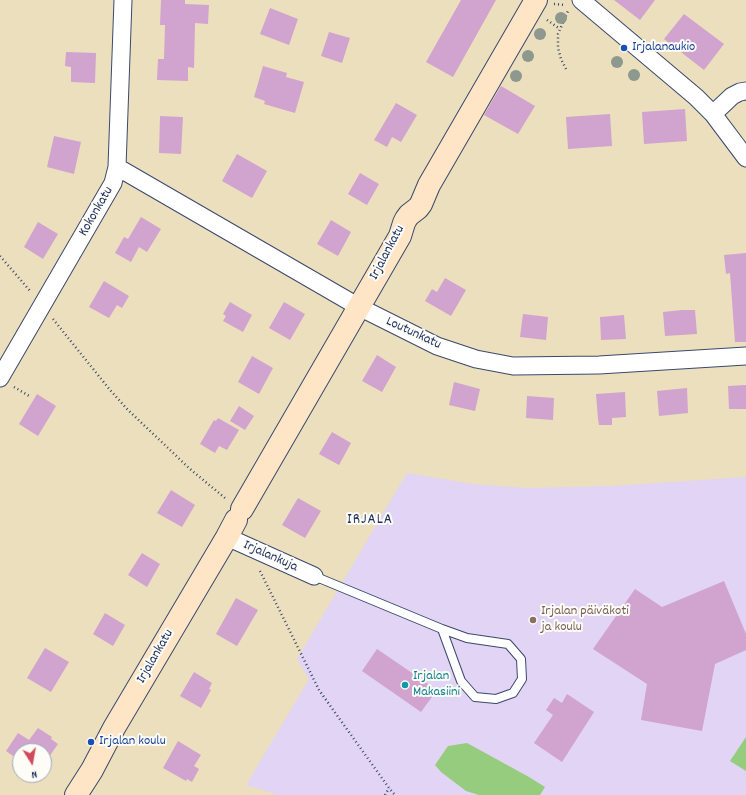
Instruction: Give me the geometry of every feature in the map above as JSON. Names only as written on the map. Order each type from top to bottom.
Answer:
[{"type":"street","name":"Kokonkatu","points":[[0,378],[113,184],[117,167],[123,0]]},
{"type":"street","points":[[575,3],[665,71],[696,97],[713,114],[746,158]]},
{"type":"street","name":"Irjalankatu","points":[[76,795],[92,770],[114,728],[233,517],[400,236],[404,223],[409,215],[421,204],[429,185],[540,9]]},
{"type":"street","points":[[713,114],[732,96],[746,91]]},
{"type":"street","name":"Loutunkatu","points":[[117,167],[359,307],[436,346],[476,359],[513,366],[599,365],[746,356]]},
{"type":"street","name":"Irjalankuja","points":[[233,517],[258,551],[314,576]]},
{"type":"lane","points":[[314,576],[442,630],[467,638],[508,644],[521,659],[522,679],[513,693],[496,699],[475,697],[461,681],[442,630]]},
{"type":"path","points":[[566,69],[558,48],[558,34],[575,3]]},
{"type":"path","points":[[540,9],[560,29]]},
{"type":"path","points":[[0,256],[110,390],[128,410],[190,468],[233,517]]},
{"type":"path","points":[[258,551],[256,561],[319,690],[395,795]]},
{"type":"path","points":[[385,795],[389,788]]},
{"type":"shaded area","name":"Irjalan päiväkoti ja koulu","points":[[407,473],[472,484],[527,488],[612,486],[746,477],[746,795],[279,795],[246,785],[309,679],[297,659]]},
{"type":"green space","points":[[746,737],[746,771],[730,761]]},
{"type":"green space","points":[[467,743],[545,787],[540,795],[479,795],[466,791],[441,772],[435,765],[448,746]]},
{"type":"building","points":[[161,0],[185,0],[185,4],[209,5],[208,24],[195,23],[194,68],[188,67],[188,81],[157,80],[158,59],[164,59],[165,25],[160,25]]},
{"type":"building","points":[[461,0],[496,0],[453,77],[426,62]]},
{"type":"building","points":[[614,0],[655,0],[640,20]]},
{"type":"building","points":[[270,8],[298,19],[289,45],[260,34]]},
{"type":"building","points":[[684,14],[724,44],[704,70],[664,39]]},
{"type":"building","points":[[329,32],[350,38],[342,63],[321,56]]},
{"type":"building","points":[[66,52],[96,53],[95,83],[71,82],[71,67],[65,66]]},
{"type":"building","points":[[263,66],[287,73],[286,77],[304,82],[295,113],[264,104],[265,101],[254,97]]},
{"type":"building","points":[[501,86],[535,106],[518,134],[484,115]]},
{"type":"building","points":[[396,103],[417,115],[401,142],[392,137],[387,147],[374,140]]},
{"type":"building","points":[[685,109],[687,141],[644,144],[642,112]]},
{"type":"building","points":[[610,114],[612,146],[568,149],[566,117]]},
{"type":"building","points":[[160,116],[183,117],[181,154],[159,153]]},
{"type":"building","points":[[54,136],[81,142],[74,174],[47,167]]},
{"type":"building","points":[[237,154],[267,171],[252,198],[222,181]]},
{"type":"building","points":[[360,173],[379,184],[367,205],[348,194]]},
{"type":"building","points":[[141,217],[161,229],[147,252],[139,247],[131,262],[115,253],[124,237],[128,239]]},
{"type":"building","points":[[331,220],[351,232],[338,256],[317,244]]},
{"type":"building","points":[[38,222],[58,234],[43,259],[24,247]]},
{"type":"building","points":[[746,253],[746,342],[735,342],[730,273],[726,274],[724,255]]},
{"type":"building","points":[[445,278],[466,290],[451,316],[425,301],[432,289],[437,292]]},
{"type":"building","points":[[104,281],[129,296],[122,308],[117,305],[109,318],[89,307]]},
{"type":"building","points":[[230,302],[252,315],[243,332],[223,321],[226,316],[223,314]]},
{"type":"building","points":[[284,302],[305,314],[290,340],[269,328]]},
{"type":"building","points":[[695,310],[697,334],[665,336],[663,312]]},
{"type":"building","points":[[523,314],[548,317],[546,340],[520,337]]},
{"type":"building","points":[[624,315],[626,339],[601,340],[600,317]]},
{"type":"building","points":[[377,355],[396,367],[382,392],[362,381]]},
{"type":"building","points":[[252,356],[273,368],[259,394],[238,382]]},
{"type":"building","points":[[454,382],[480,389],[475,411],[449,405]]},
{"type":"building","points":[[746,385],[746,409],[729,409],[728,386]]},
{"type":"building","points":[[687,388],[688,413],[659,416],[657,391]]},
{"type":"building","points":[[625,392],[626,417],[612,418],[612,425],[599,425],[596,394]]},
{"type":"building","points":[[37,394],[56,406],[38,436],[19,424]]},
{"type":"building","points":[[527,396],[554,398],[553,420],[526,418]]},
{"type":"building","points":[[239,406],[254,416],[245,430],[230,421]]},
{"type":"building","points":[[218,418],[239,430],[227,450],[219,446],[215,453],[200,444],[214,420],[216,421]]},
{"type":"building","points":[[332,432],[351,443],[339,465],[319,454]]},
{"type":"building","points":[[171,490],[195,505],[182,527],[157,513]]},
{"type":"building","points":[[298,498],[321,511],[305,538],[282,525]]},
{"type":"building","points":[[142,553],[160,564],[147,587],[128,575]]},
{"type":"building","points":[[724,581],[746,634],[746,650],[715,664],[702,731],[641,720],[647,684],[593,649],[635,589],[662,607]]},
{"type":"building","points":[[236,598],[258,610],[237,646],[216,634]]},
{"type":"building","points":[[105,613],[125,625],[113,646],[93,634]]},
{"type":"building","points":[[45,648],[69,662],[51,692],[27,678]]},
{"type":"building","name":"Irjalan Makasiini","points":[[377,649],[437,690],[421,712],[362,671]]},
{"type":"building","points":[[194,672],[212,683],[209,689],[211,690],[201,708],[180,696]]},
{"type":"building","points":[[567,694],[594,712],[562,762],[534,743],[553,715],[546,710],[554,698],[562,703]]},
{"type":"building","points":[[38,728],[52,737],[51,739],[58,744],[52,753],[52,743],[12,743],[12,755],[6,751],[18,733],[29,740]]},
{"type":"building","points":[[178,741],[201,755],[194,766],[199,769],[192,782],[187,779],[186,781],[163,768]]},
{"type":"place","name":"Irjalanaukio","points":[[624,48]]},
{"type":"place","name":"Irjalan päiväkoti ja koulu","points":[[533,620]]},
{"type":"place","name":"Irjalan Makasiini","points":[[405,685]]},
{"type":"place","name":"Irjalan koulu","points":[[91,742]]},
{"type":"district","name":"IRJALA","points":[[370,521]]}]
